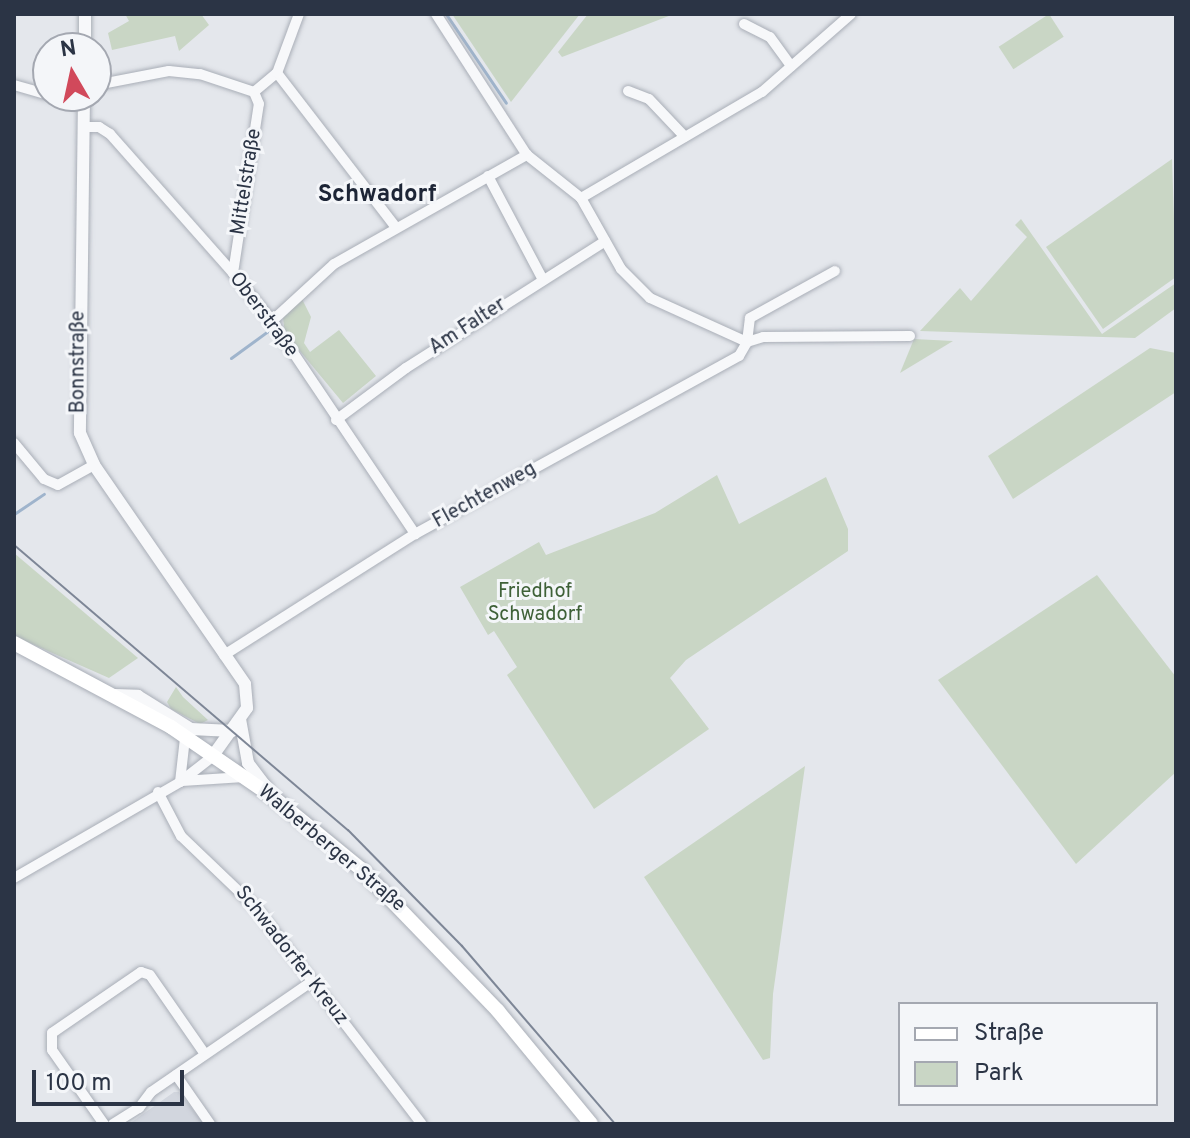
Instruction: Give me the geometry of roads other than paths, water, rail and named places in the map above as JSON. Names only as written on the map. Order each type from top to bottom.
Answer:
[{"type":"main road","name":"Walberberger Straße","points":[[14,643],[115,695],[212,757],[246,770],[414,920],[591,1124]]},
{"type":"street","points":[[112,82],[169,71],[200,74],[254,92],[277,73],[299,14]]},
{"type":"street","points":[[436,14],[527,155],[581,198],[634,286],[650,298],[747,342],[763,337],[910,336]]},
{"type":"street","points":[[581,198],[762,92],[851,14]]},
{"type":"street","points":[[744,24],[770,37],[791,66]]},
{"type":"street","points":[[277,73],[395,226]]},
{"type":"street","points":[[628,91],[649,99],[685,137]]},
{"type":"street","name":"Mittelstraße","points":[[233,273],[259,104],[254,92]]},
{"type":"street","name":"Bonnstraße","points":[[83,112],[77,406],[80,433],[94,465],[248,692],[240,719],[246,770]]},
{"type":"street","name":"Oberstraße","points":[[83,127],[99,127],[110,134],[233,273],[272,321],[415,534]]},
{"type":"street","points":[[272,321],[334,264],[395,226],[527,155]]},
{"type":"street","points":[[488,176],[542,278]]},
{"type":"street","name":"Am Falter","points":[[336,420],[542,278],[605,241]]},
{"type":"street","points":[[747,342],[750,318],[835,271]]},
{"type":"street","name":"Flechtenweg","points":[[224,655],[415,534],[739,356],[747,342]]},
{"type":"street","points":[[14,443],[44,479],[58,485],[94,465]]},
{"type":"street","points":[[115,695],[138,696],[191,729],[232,731]]},
{"type":"street","points":[[14,878],[180,782],[212,757],[240,719]]},
{"type":"street","points":[[180,782],[185,738]]},
{"type":"street","points":[[180,782],[246,770]]},
{"type":"street","name":"Schwadorfer Kreuz","points":[[158,792],[181,836],[256,908],[422,1124]]},
{"type":"street","points":[[104,1124],[52,1050],[52,1033],[141,972],[150,975],[205,1054]]},
{"type":"street","points":[[113,1124],[205,1054],[311,982]]},
{"type":"street","points":[[176,1075],[210,1124]]},
{"type":"waterway","points":[[446,14],[506,103]]},
{"type":"waterway","points":[[231,358],[268,331]]},
{"type":"waterway","points":[[14,514],[44,494]]},
{"type":"tram line","points":[[14,545],[348,830],[462,946],[615,1124]]},
{"type":"district","name":"Schwadorf","points":[[377,196]]},
{"type":"park label","name":"Friedhof Schwadorf","points":[[535,604]]}]
